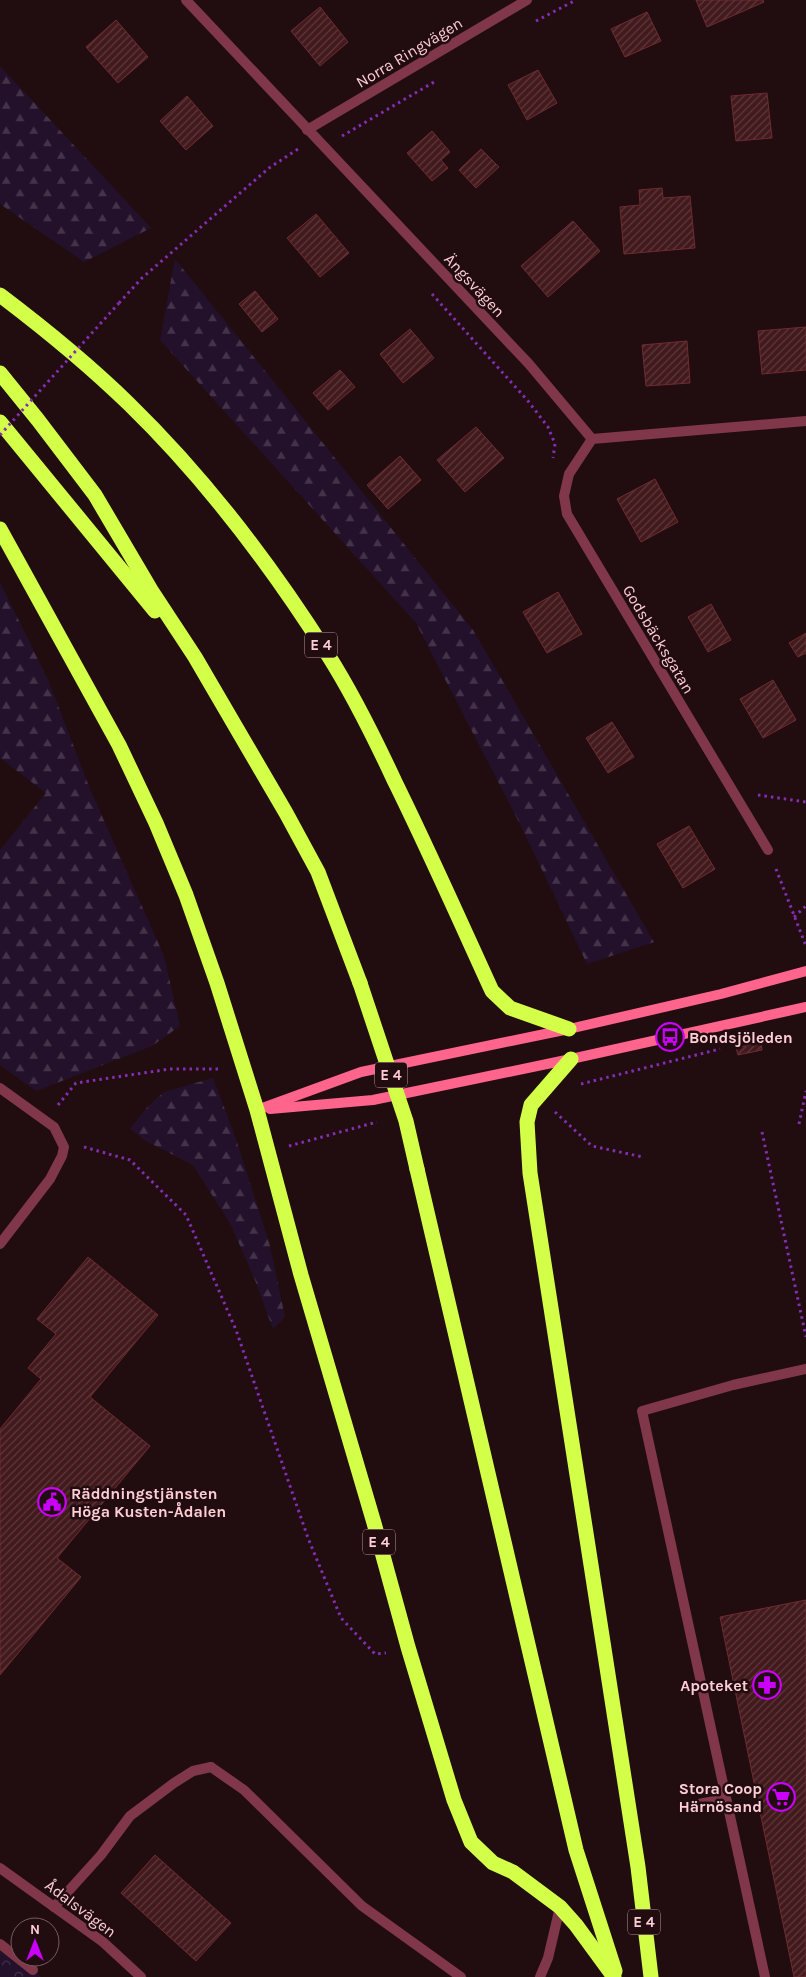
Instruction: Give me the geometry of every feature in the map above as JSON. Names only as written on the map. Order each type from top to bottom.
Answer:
[{"type":"highway","name":"E 4","points":[[0,295],[94,371],[130,405],[208,488],[264,559],[329,656],[366,722],[414,820],[492,991],[510,1008],[569,1029]]},
{"type":"highway","name":"E 4","points":[[0,373],[95,495],[151,590],[195,657],[286,813],[318,872],[360,983],[406,1121],[482,1441],[545,1725],[576,1850],[616,1977]]},
{"type":"highway","name":"E 4","points":[[0,422],[117,566],[195,657]]},
{"type":"highway","name":"E 4","points":[[0,529],[119,745],[156,823],[186,895],[208,956],[257,1110],[301,1275],[374,1523],[408,1647],[454,1800],[471,1842],[493,1863],[513,1872],[560,1907],[616,1977]]},
{"type":"highway","name":"E 4","points":[[570,1059],[531,1105],[527,1122],[530,1173],[638,1867],[651,1977]]},
{"type":"main road","points":[[257,1110],[361,1072],[569,1029],[721,994],[806,971]]},
{"type":"main road","points":[[257,1110],[373,1100],[806,1007]]},
{"type":"street","name":"Ängsvägen","points":[[186,0],[529,364],[592,439]]},
{"type":"street","name":"Norra Ringvägen","points":[[307,130],[527,0]]},
{"type":"street","points":[[592,439],[806,421]]},
{"type":"street","name":"Godsbäcksgatan","points":[[592,439],[569,474],[564,496],[567,514],[768,850]]},
{"type":"street","points":[[0,1088],[54,1127],[64,1147],[62,1156],[50,1179],[0,1244]]},
{"type":"street","points":[[765,1977],[642,1411],[733,1385],[806,1369]]},
{"type":"street","points":[[54,1907],[101,1855],[130,1816],[174,1782],[193,1771],[211,1767],[225,1774],[244,1790],[362,1906],[461,1977]]},
{"type":"street","points":[[693,1805],[726,1799]]},
{"type":"street","name":"Ådalsvägen","points":[[0,1868],[103,1942],[140,1977]]},
{"type":"street","points":[[540,1977],[548,1958],[560,1907]]},
{"type":"street","points":[[0,1944],[33,1970]]},
{"type":"path","points":[[534,22],[576,0]]},
{"type":"path","points":[[0,435],[142,278],[269,168],[298,149],[347,134],[441,77]]},
{"type":"path","points":[[298,149],[304,156]]},
{"type":"path","points":[[425,287],[528,401],[548,427],[555,444],[552,465]]},
{"type":"path","points":[[732,790],[806,802]]},
{"type":"path","points":[[768,850],[806,946]]},
{"type":"path","points":[[794,916],[806,906]]},
{"type":"path","points":[[59,1103],[76,1083],[170,1069],[223,1070]]},
{"type":"path","points":[[800,1124],[806,1090]]},
{"type":"path","points":[[554,1106],[555,1114],[592,1146],[643,1157]]},
{"type":"path","points":[[762,1132],[806,1338]]},
{"type":"path","points":[[62,1141],[130,1160],[186,1216],[236,1330],[308,1538],[341,1618],[376,1654],[391,1653],[408,1647]]},
{"type":"green space","points":[[0,66],[151,228],[84,262],[0,204]]},
{"type":"green space","points":[[175,259],[473,630],[654,942],[587,964],[521,826],[416,623],[160,340]]},
{"type":"green space","points":[[0,582],[49,682],[90,789],[164,956],[180,1026],[152,1046],[36,1091],[0,1065],[0,850],[46,793],[0,758]]},
{"type":"green space","points":[[213,1078],[235,1136],[270,1246],[285,1317],[273,1329],[255,1280],[231,1225],[193,1165],[146,1141],[130,1129],[148,1106],[164,1092]]},
{"type":"green space","points":[[0,1951],[10,1957],[10,1967],[25,1967],[41,1977],[0,1977]]},
{"type":"building","points":[[696,0],[763,0],[764,2],[707,27]]},
{"type":"building","points":[[320,7],[348,42],[320,66],[291,31]]},
{"type":"building","points":[[647,12],[661,41],[625,57],[611,29]]},
{"type":"building","points":[[116,20],[148,57],[118,83],[86,47]]},
{"type":"building","points":[[538,70],[557,103],[527,120],[508,85]]},
{"type":"building","points":[[767,93],[772,138],[736,141],[731,96]]},
{"type":"building","points":[[187,96],[213,126],[186,150],[160,121]]},
{"type":"building","points":[[432,131],[450,152],[441,160],[448,168],[432,181],[407,153]]},
{"type":"building","points":[[481,149],[499,167],[476,188],[459,170]]},
{"type":"building","points":[[662,188],[663,198],[690,196],[695,248],[624,254],[620,207],[640,205],[639,190]]},
{"type":"building","points":[[316,214],[349,253],[320,277],[287,238]]},
{"type":"building","points":[[573,221],[600,251],[548,297],[521,266]]},
{"type":"building","points":[[255,291],[278,319],[262,332],[239,304]]},
{"type":"building","points":[[806,327],[806,370],[762,374],[758,331]]},
{"type":"building","points":[[410,329],[434,358],[403,383],[380,354]]},
{"type":"building","points":[[687,341],[690,383],[646,386],[642,345]]},
{"type":"building","points":[[340,370],[355,387],[328,410],[313,393]]},
{"type":"building","points":[[476,427],[504,458],[465,492],[437,460]]},
{"type":"building","points":[[400,456],[421,480],[388,509],[367,485]]},
{"type":"building","points":[[655,479],[678,522],[641,542],[617,499]]},
{"type":"building","points":[[558,592],[582,634],[547,653],[523,612]]},
{"type":"building","points":[[711,604],[731,640],[708,652],[688,617]]},
{"type":"building","points":[[806,633],[806,653],[798,657],[789,643]]},
{"type":"building","points":[[773,680],[796,720],[763,738],[740,699]]},
{"type":"building","points":[[612,722],[634,757],[608,773],[586,738]]},
{"type":"building","points":[[689,826],[715,869],[683,888],[657,844]]},
{"type":"building","points":[[761,1042],[762,1050],[738,1055],[736,1048]]},
{"type":"building","name":"Räddningstjänsten Höga Kusten-Ådalen","points":[[88,1257],[158,1315],[90,1397],[150,1446],[57,1558],[81,1577],[0,1675],[0,1429],[41,1379],[28,1368],[56,1334],[37,1319]]},
{"type":"building","name":"Stora Coop Härnösand","points":[[806,1600],[806,1977],[794,1977],[720,1617]]},
{"type":"building","points":[[155,1855],[231,1923],[196,1961],[121,1893]]},
{"type":"place","name":"Bondsjöleden","points":[[670,1037]]},
{"type":"place","name":"Räddningstjänsten Höga Kusten-Ådalen","points":[[52,1502]]},
{"type":"place","name":"Apoteket","points":[[767,1685]]},
{"type":"place","name":"Stora Coop Härnösand","points":[[781,1797]]}]
